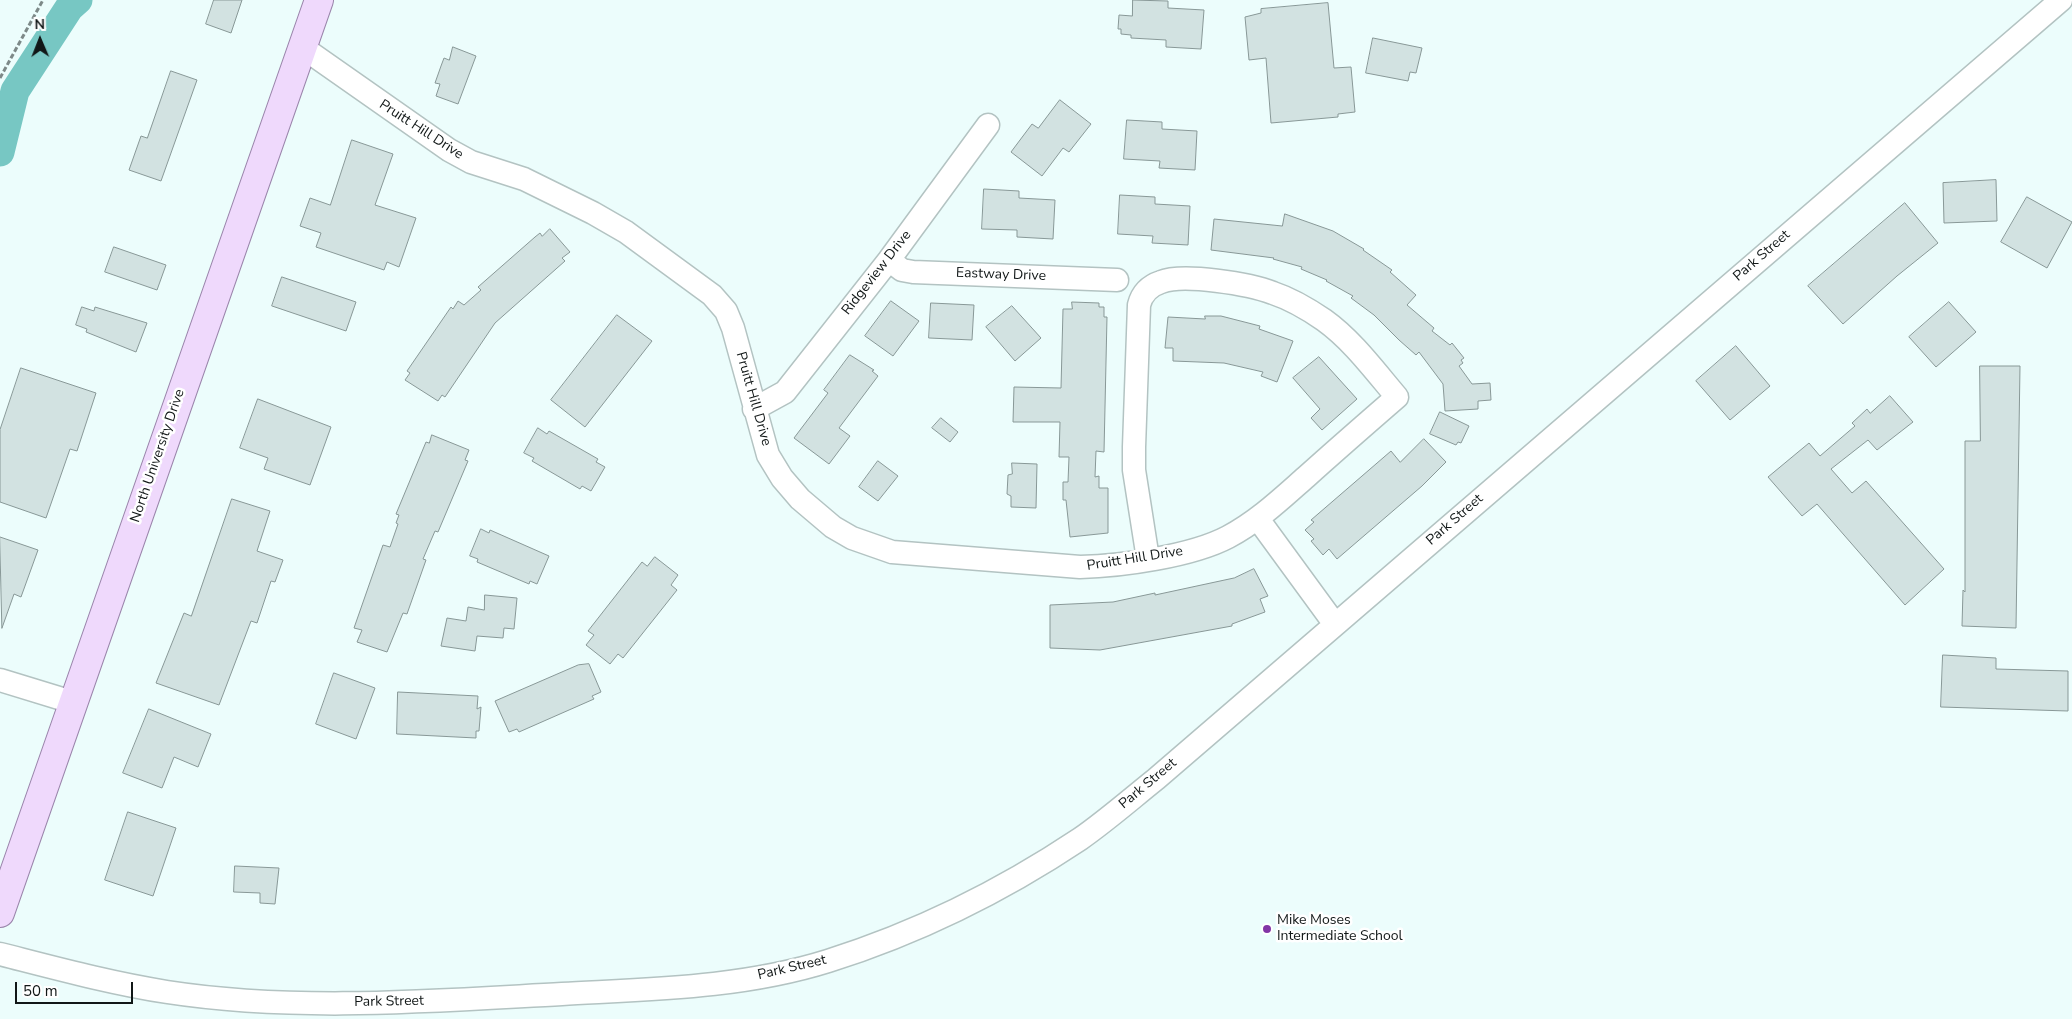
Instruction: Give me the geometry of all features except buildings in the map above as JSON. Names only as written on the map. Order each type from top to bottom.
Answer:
[{"type":"main road","name":"North University Drive","points":[[0,913],[72,702],[319,0]]},
{"type":"street","name":"Park Street","points":[[0,954],[90,977],[168,992],[264,1001],[421,1002],[686,988],[765,976],[826,962],[907,932],[986,896],[1081,838],[1156,778],[1334,623],[2062,0]]},
{"type":"street","name":"Pruitt Hill Drive","points":[[302,47],[449,150],[471,162],[530,182],[593,213],[626,232],[712,294],[726,311],[733,328],[768,454],[782,478],[800,499],[833,527],[871,546],[914,555],[1064,567],[1102,566],[1148,559],[1205,546],[1227,538],[1258,519],[1397,396],[1336,330],[1313,313],[1286,299],[1259,289],[1216,281],[1167,280],[1153,286],[1141,296],[1139,305],[1134,424],[1134,470],[1148,559]]},
{"type":"street","name":"Ridgeview Drive","points":[[754,409],[785,392],[889,260],[988,125]]},
{"type":"street","name":"Eastway Drive","points":[[889,260],[902,270],[913,272],[1116,280]]},
{"type":"street","points":[[1258,519],[1334,623]]},
{"type":"street","points":[[0,680],[72,702]]},
{"type":"path","points":[[0,78],[44,0]]},
{"type":"waterway","points":[[0,152],[15,91],[69,8],[78,0]]},
{"type":"place","name":"Mike Moses Intermediate School","points":[[1267,929]]}]
